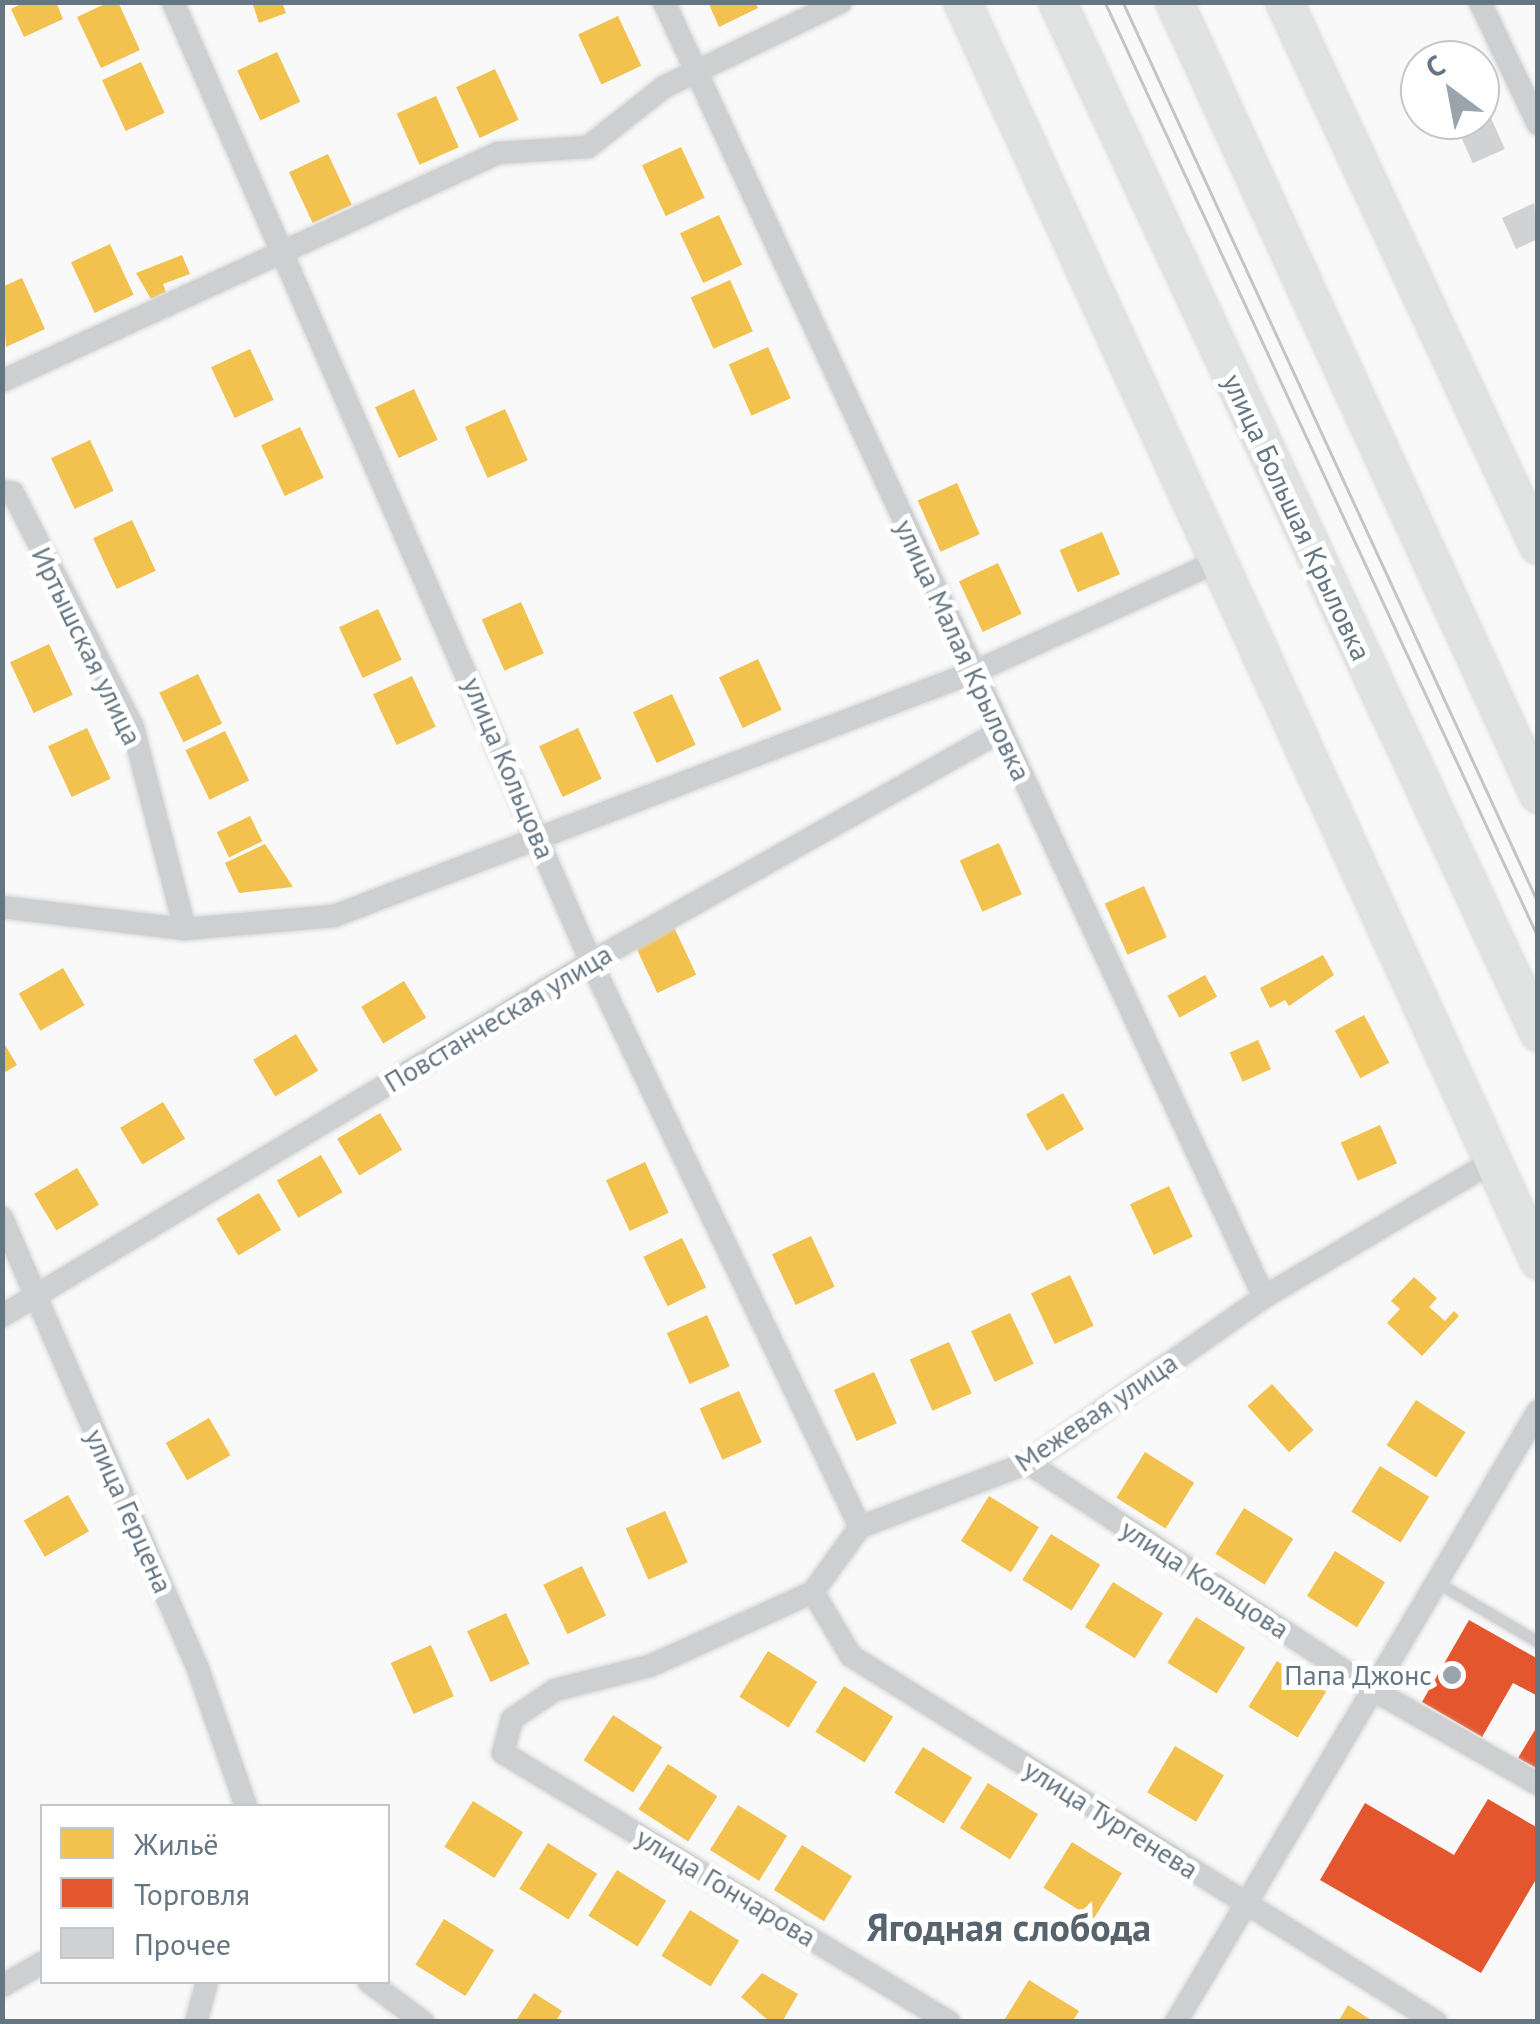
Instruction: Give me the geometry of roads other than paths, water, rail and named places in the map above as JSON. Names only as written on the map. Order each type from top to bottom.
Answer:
[{"type":"main road","points":[[962,2],[1538,1260]]},
{"type":"main road","name":"улица Большая Крыловка","points":[[1056,2],[1538,1032]]},
{"type":"main road","points":[[1174,2],[1538,794]]},
{"type":"main road","points":[[1284,2],[1538,546]]},
{"type":"street","name":"улица Кольцова","points":[[173,2],[540,837],[590,962],[860,1527]]},
{"type":"street","name":"улица Малая Крыловка","points":[[664,2],[1264,1297]]},
{"type":"street","points":[[2,382],[498,154],[588,148],[664,87],[841,2]]},
{"type":"street","points":[[1480,2],[1538,124]]},
{"type":"street","name":"Иртышская улица","points":[[2,491],[13,494],[133,728],[185,930]]},
{"type":"street","points":[[2,906],[185,930],[334,916],[974,672],[1216,562]]},
{"type":"street","name":"Повстанческая улица","points":[[2,1316],[590,962],[1000,732]]},
{"type":"street","name":"Межевая улица","points":[[860,1527],[1028,1464],[1264,1297],[1491,1162]]},
{"type":"street","name":"улица Герцена","points":[[2,1218],[198,1669],[245,1804]]},
{"type":"street","points":[[1176,2022],[1440,1584],[1538,1412]]},
{"type":"street","name":"улица Кольцова","points":[[1028,1464],[1375,1691],[1538,1784]]},
{"type":"street","points":[[813,1592],[860,1527]]},
{"type":"street","name":"улица Гончарова","points":[[813,1592],[650,1666],[555,1690],[512,1719],[503,1752],[949,2022]]},
{"type":"street","name":"улица Тургенева","points":[[813,1592],[851,1656],[1436,2022]]},
{"type":"street","points":[[2,1986],[40,1965]]},
{"type":"street","points":[[196,2022],[206,1984]]},
{"type":"street","points":[[372,1984],[424,2022]]},
{"type":"lane","points":[[1440,1584],[1538,1642]]},
{"type":"tram line","points":[[1105,2],[1538,937]]},
{"type":"tram line","points":[[1123,2],[1538,902]]},
{"type":"place","name":"Папа Джонс","points":[[1452,1675]]},
{"type":"district","name":"Ягодная слобода","points":[[1009,1927]]}]
